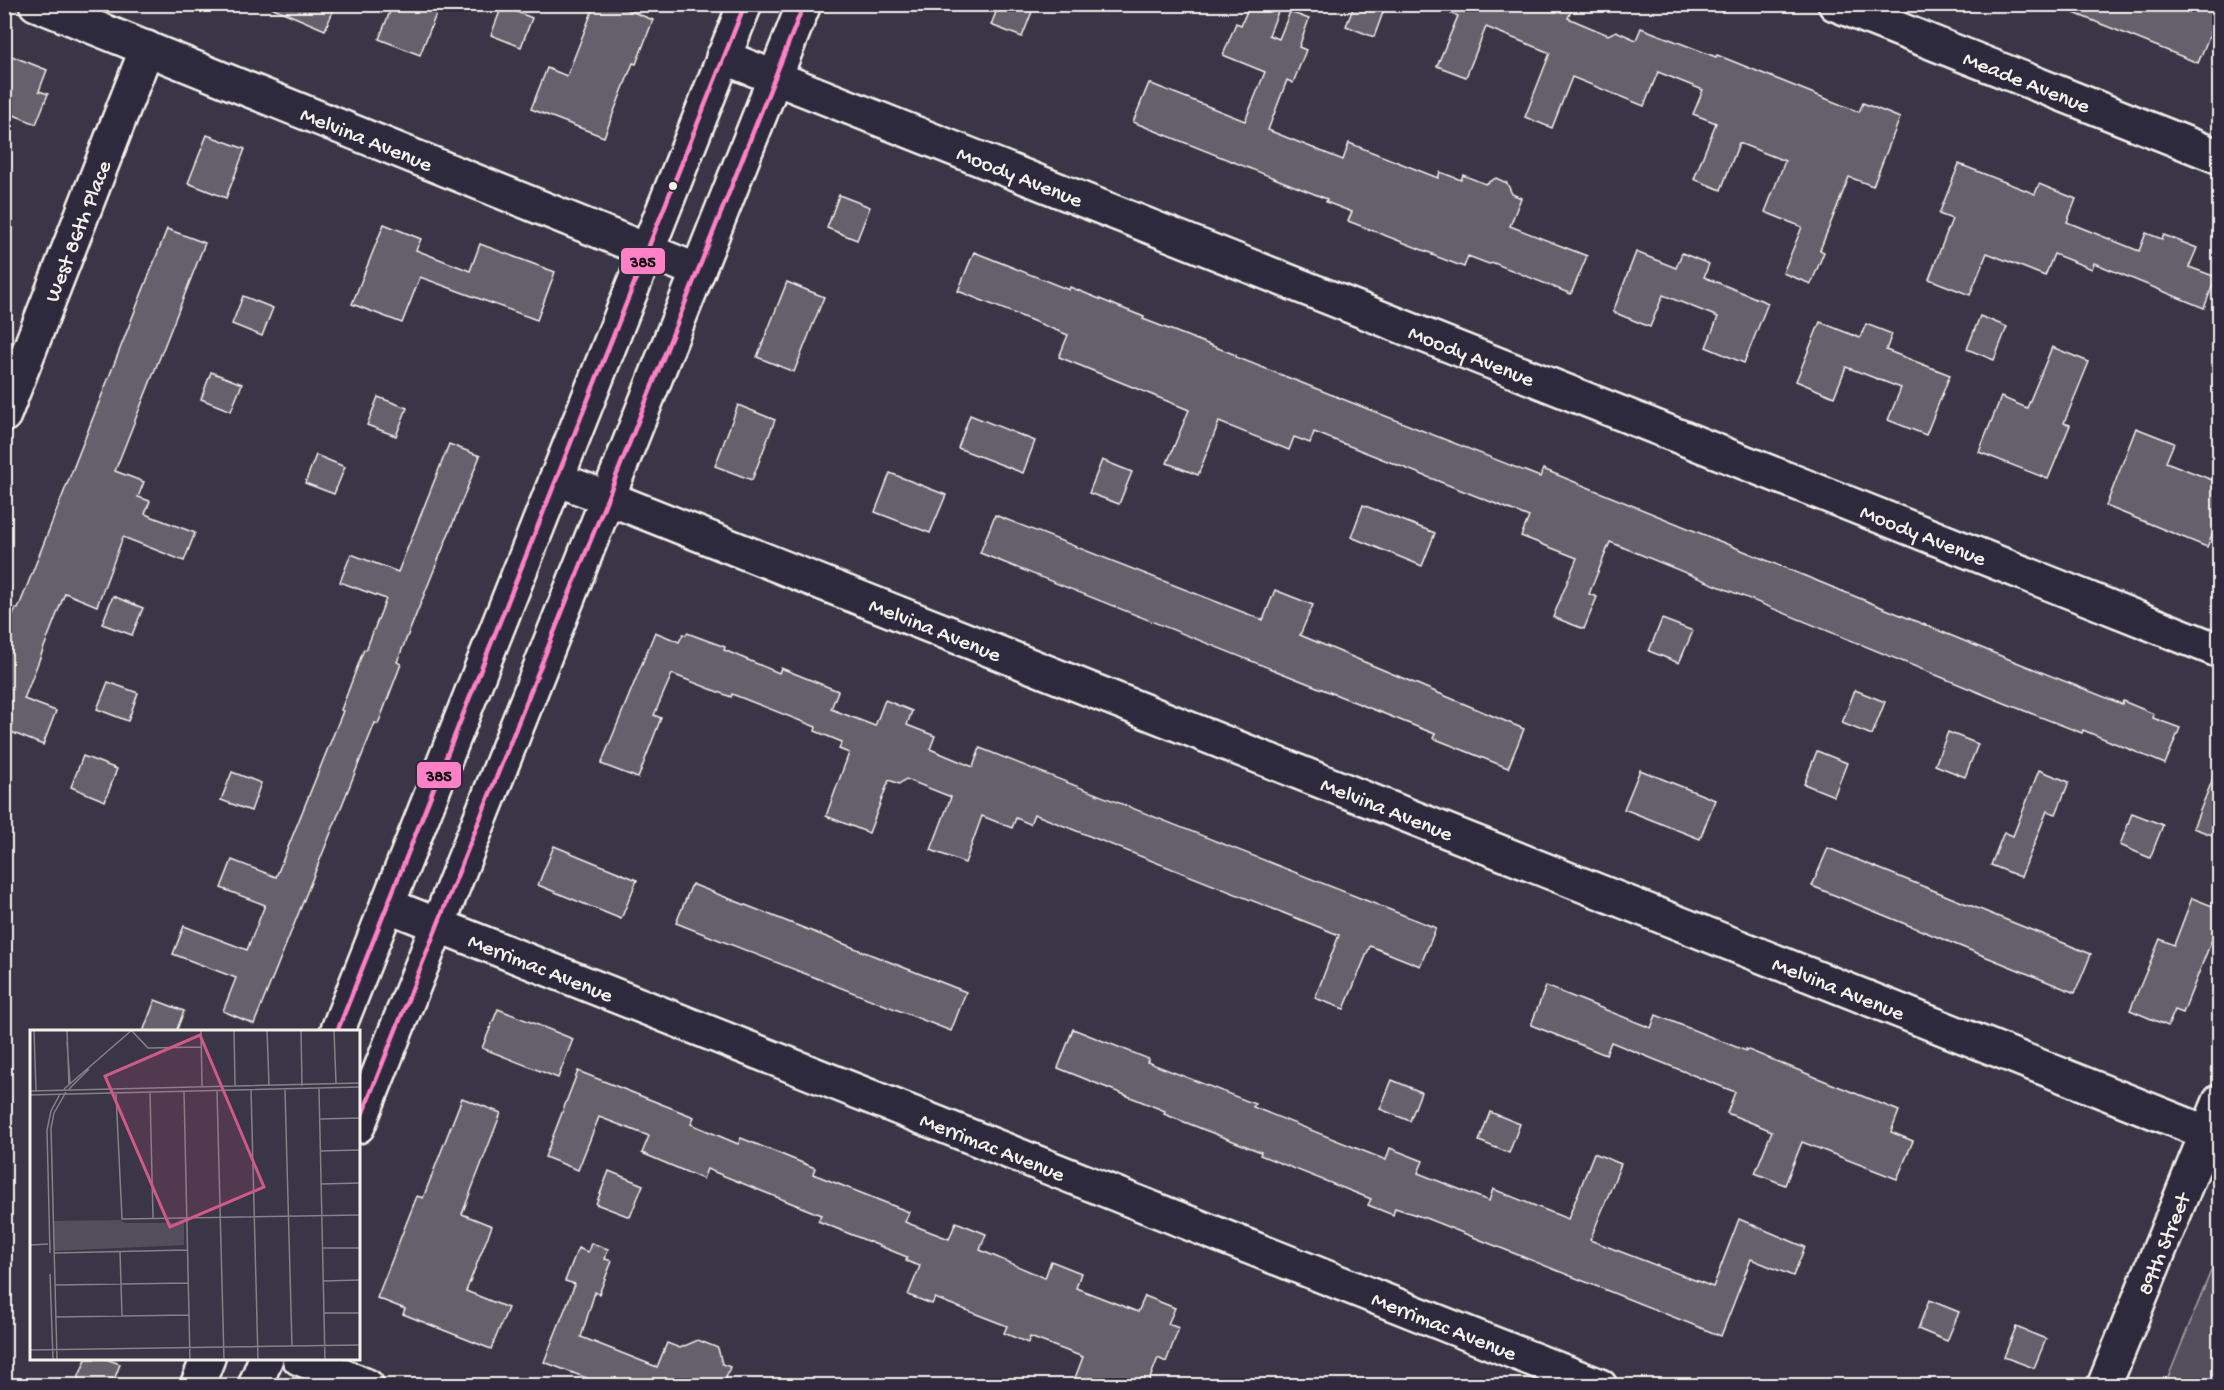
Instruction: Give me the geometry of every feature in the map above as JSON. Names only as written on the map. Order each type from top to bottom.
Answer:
[{"type":"street","name":"Melvina Avenue","points":[[36,4],[698,271]]},
{"type":"street","points":[[338,1030],[745,4]]},
{"type":"street","points":[[360,1121],[804,4]]},
{"type":"street","name":"Meade Avenue","points":[[1835,4],[2220,157]]},
{"type":"street","name":"West 86th Place","points":[[4,415],[147,48]]},
{"type":"street","name":"Moody Avenue","points":[[723,57],[2220,651]]},
{"type":"street","name":"Melvina Avenue","points":[[556,479],[2213,1136]]},
{"type":"street","name":"Merrimac Avenue","points":[[387,905],[1600,1386]]},
{"type":"street","name":"89th Street","points":[[2104,1386],[2213,1136],[2220,1101]]},
{"type":"street","points":[[197,1386],[208,1360]]},
{"type":"street","points":[[255,1386],[266,1360]]},
{"type":"street","points":[[302,1360],[367,1386]]},
{"type":"shaded area","points":[[2219,1251],[2219,1385],[2165,1385]]},
{"type":"building","points":[[264,4],[336,4],[325,30]]},
{"type":"building","points":[[393,4],[440,4],[420,55],[379,39]]},
{"type":"building","points":[[595,4],[613,4],[653,20],[636,64],[633,63],[604,137],[531,109],[547,68],[567,76]]},
{"type":"building","points":[[999,4],[1035,4],[1022,37],[991,25]]},
{"type":"building","points":[[1250,4],[1281,4],[1269,35],[1279,39],[1290,12],[1309,19],[1299,47],[1306,50],[1293,83],[1287,80],[1268,130],[1343,160],[1349,143],[1438,178],[1440,172],[1461,180],[1463,175],[1485,184],[1496,178],[1507,183],[1512,194],[1521,198],[1510,226],[1587,256],[1571,294],[1494,263],[1489,264],[1468,256],[1464,267],[1432,255],[1348,221],[1352,212],[1326,202],[1327,199],[1133,122],[1149,83],[1245,121],[1265,72],[1223,55],[1236,23],[1241,25]]},
{"type":"building","points":[[1355,4],[1386,4],[1374,37],[1346,26]]},
{"type":"building","points":[[1433,4],[1574,4],[1568,18],[1608,35],[1616,31],[1636,40],[1641,28],[1716,57],[1717,55],[1859,112],[1863,103],[1900,118],[1873,186],[1849,177],[1820,250],[1824,252],[1811,284],[1783,273],[1802,227],[1765,212],[1785,161],[1739,143],[1721,190],[1694,179],[1716,123],[1693,114],[1703,90],[1658,72],[1644,106],[1572,77],[1552,128],[1525,117],[1550,53],[1486,27],[1466,77],[1437,66],[1458,16]]},
{"type":"building","points":[[2220,4],[2220,10],[2198,63],[2054,5]]},
{"type":"building","points":[[502,6],[532,18],[521,47],[491,35]]},
{"type":"building","points":[[4,53],[47,70],[39,91],[48,94],[36,124],[4,111]]},
{"type":"building","points":[[207,135],[245,149],[226,198],[188,183]]},
{"type":"building","points":[[1959,164],[2035,194],[2039,184],[2076,199],[2067,222],[2139,251],[2146,233],[2162,239],[2164,235],[2197,248],[2189,267],[2216,277],[2204,308],[2094,263],[2092,269],[2054,254],[2045,276],[1987,253],[1970,295],[1929,279],[1952,219],[1939,214]]},
{"type":"building","points":[[839,195],[870,207],[857,240],[827,228]]},
{"type":"building","points":[[384,224],[421,239],[416,250],[470,271],[480,244],[555,272],[537,320],[420,277],[402,323],[352,304]]},
{"type":"building","points":[[167,229],[205,243],[115,471],[144,482],[138,497],[150,501],[145,514],[195,533],[184,561],[123,537],[97,606],[65,593],[24,699],[56,711],[43,745],[11,732],[6,744],[4,743],[4,637],[16,608],[18,609]]},
{"type":"building","points":[[974,252],[1069,290],[1070,287],[1144,317],[1143,319],[1236,355],[1236,357],[1540,477],[1543,469],[2006,658],[2122,704],[2123,701],[2154,714],[2153,718],[2180,728],[2165,764],[2083,730],[2082,733],[2007,704],[1610,542],[1589,594],[1597,597],[1584,629],[1553,617],[1577,558],[1521,536],[1529,517],[1314,432],[1310,443],[1294,437],[1289,450],[1219,422],[1198,475],[1167,463],[1189,410],[1059,357],[1068,335],[958,291]]},
{"type":"building","points":[[1636,252],[1676,268],[1682,253],[1709,264],[1704,277],[1768,303],[1744,363],[1706,347],[1718,317],[1663,295],[1650,327],[1613,312]]},
{"type":"building","points":[[787,282],[824,297],[794,372],[757,357]]},
{"type":"building","points":[[243,296],[273,308],[262,336],[232,324]]},
{"type":"building","points":[[1980,316],[2007,327],[1994,360],[1967,349]]},
{"type":"building","points":[[1820,322],[1860,338],[1866,324],[1892,334],[1886,350],[1950,375],[1926,435],[1888,420],[1901,388],[1846,367],[1834,397],[1796,381]]},
{"type":"building","points":[[2052,347],[2089,362],[2064,423],[2070,425],[2048,479],[1979,452],[2001,397],[2027,408]]},
{"type":"building","points":[[211,372],[242,384],[231,411],[201,399]]},
{"type":"building","points":[[378,397],[407,408],[396,436],[367,425]]},
{"type":"building","points":[[738,405],[775,420],[752,480],[715,466]]},
{"type":"building","points":[[970,415],[1035,441],[1023,473],[958,448]]},
{"type":"building","points":[[2136,428],[2174,443],[2166,462],[2220,483],[2220,516],[2207,547],[2106,506]]},
{"type":"building","points":[[449,444],[480,456],[397,662],[401,664],[378,724],[375,723],[254,1024],[223,1011],[236,978],[173,954],[184,926],[247,950],[265,905],[221,888],[232,860],[276,877],[343,711],[341,710],[364,649],[366,650],[386,599],[340,582],[351,554],[398,572]]},
{"type":"building","points":[[316,455],[345,467],[334,494],[305,483]]},
{"type":"building","points":[[1102,460],[1132,472],[1119,504],[1089,493]]},
{"type":"building","points":[[890,473],[946,495],[930,533],[875,512]]},
{"type":"building","points":[[1363,505],[1435,533],[1422,566],[1351,537]]},
{"type":"building","points":[[995,515],[1263,620],[1275,590],[1313,605],[1300,635],[1524,729],[1508,768],[1433,738],[1435,734],[980,553]]},
{"type":"building","points":[[113,596],[143,608],[132,635],[102,624]]},
{"type":"building","points":[[1662,619],[1693,631],[1679,663],[1649,651]]},
{"type":"building","points":[[655,632],[679,642],[683,634],[687,633],[725,647],[724,650],[779,673],[781,668],[838,691],[831,709],[875,726],[885,700],[912,711],[907,725],[935,736],[930,749],[973,767],[980,748],[1436,928],[1420,966],[1370,946],[1344,1009],[1315,998],[1339,935],[1034,814],[1030,824],[1016,818],[1012,828],[982,816],[965,863],[931,850],[951,797],[906,779],[899,784],[889,780],[869,833],[826,816],[849,753],[839,749],[842,742],[815,731],[816,727],[732,694],[731,697],[672,674],[654,715],[661,718],[638,778],[601,764]]},
{"type":"building","points":[[108,682],[138,693],[128,721],[97,709]]},
{"type":"building","points":[[1855,690],[1885,702],[1872,735],[1842,723]]},
{"type":"building","points":[[1948,732],[1978,744],[1965,777],[1935,765]]},
{"type":"building","points":[[1817,751],[1847,763],[1834,796],[1804,784]]},
{"type":"building","points":[[83,756],[117,769],[105,801],[71,787]]},
{"type":"building","points":[[2218,766],[2220,766],[2220,838],[2193,828]]},
{"type":"building","points":[[1640,770],[1715,800],[1700,839],[1624,809]]},
{"type":"building","points":[[2039,770],[2069,782],[2056,814],[2047,811],[2021,877],[1991,865],[2004,832],[2013,836]]},
{"type":"building","points":[[232,772],[261,783],[251,811],[221,800]]},
{"type":"building","points":[[2132,813],[2163,825],[2150,858],[2120,845]]},
{"type":"building","points":[[554,846],[637,880],[621,919],[538,885]]},
{"type":"building","points":[[1828,848],[2091,954],[2075,993],[1812,886]]},
{"type":"building","points":[[692,884],[966,992],[951,1031],[676,923]]},
{"type":"building","points":[[2192,898],[2220,909],[2220,919],[2183,1013],[2175,1010],[2168,1026],[2130,1010],[2160,939],[2174,945]]},
{"type":"building","points":[[1546,986],[1651,1028],[1656,1015],[1899,1111],[1891,1132],[1913,1141],[1897,1179],[1802,1142],[1785,1185],[1755,1173],[1772,1131],[1727,1113],[1735,1092],[1611,1042],[1606,1055],[1531,1025]]},
{"type":"building","points":[[155,1000],[184,1011],[177,1030],[144,1030]]},
{"type":"building","points":[[498,1009],[573,1039],[558,1078],[482,1048]]},
{"type":"building","points":[[1073,1029],[1149,1059],[1147,1062],[1255,1104],[1253,1107],[1386,1160],[1390,1148],[1423,1161],[1418,1173],[1489,1201],[1493,1189],[1568,1219],[1594,1153],[1621,1164],[1590,1240],[1713,1287],[1739,1219],[1805,1247],[1793,1276],[1751,1259],[1721,1336],[1428,1219],[1395,1208],[1393,1215],[1368,1205],[1371,1199],[1260,1155],[1261,1152],[1164,1114],[1165,1111],[1058,1068]]},
{"type":"building","points":[[578,1071],[694,1117],[691,1124],[738,1144],[741,1138],[815,1168],[813,1174],[909,1212],[905,1222],[949,1239],[956,1222],[986,1234],[980,1250],[1045,1278],[1051,1261],[1081,1273],[1076,1288],[1138,1312],[1145,1296],[1175,1308],[1168,1324],[1179,1328],[1166,1362],[1158,1358],[1147,1386],[1072,1386],[1083,1357],[1030,1337],[1028,1343],[1004,1333],[1007,1326],[935,1298],[932,1304],[908,1295],[920,1266],[906,1261],[907,1257],[818,1221],[821,1215],[707,1169],[703,1179],[642,1153],[649,1136],[599,1117],[578,1170],[545,1157]]},
{"type":"building","points":[[1392,1080],[1421,1092],[1410,1121],[1380,1109]]},
{"type":"building","points":[[462,1098],[501,1113],[462,1214],[492,1226],[466,1291],[508,1308],[491,1349],[403,1314],[405,1309],[377,1298],[417,1196],[423,1198]]},
{"type":"building","points":[[1490,1112],[1520,1124],[1509,1153],[1479,1141]]},
{"type":"building","points":[[609,1171],[643,1185],[630,1217],[596,1204]]},
{"type":"building","points":[[591,1243],[608,1249],[605,1259],[612,1261],[599,1294],[595,1292],[581,1337],[657,1367],[667,1343],[680,1348],[698,1340],[718,1348],[722,1364],[730,1367],[723,1386],[586,1386],[589,1379],[544,1362],[575,1284],[565,1281],[578,1248],[588,1252]]},
{"type":"building","points":[[1929,1300],[1959,1312],[1947,1341],[1918,1329]]},
{"type":"building","points":[[2016,1327],[2046,1339],[2034,1368],[2004,1357]]},
{"type":"building","points":[[86,1360],[109,1360],[120,1364],[112,1386],[75,1386]]},
{"type":"transit line","name":"385","points":[[338,1030],[745,4]]},
{"type":"transit line","name":"385","points":[[360,1120],[804,4]]}]
